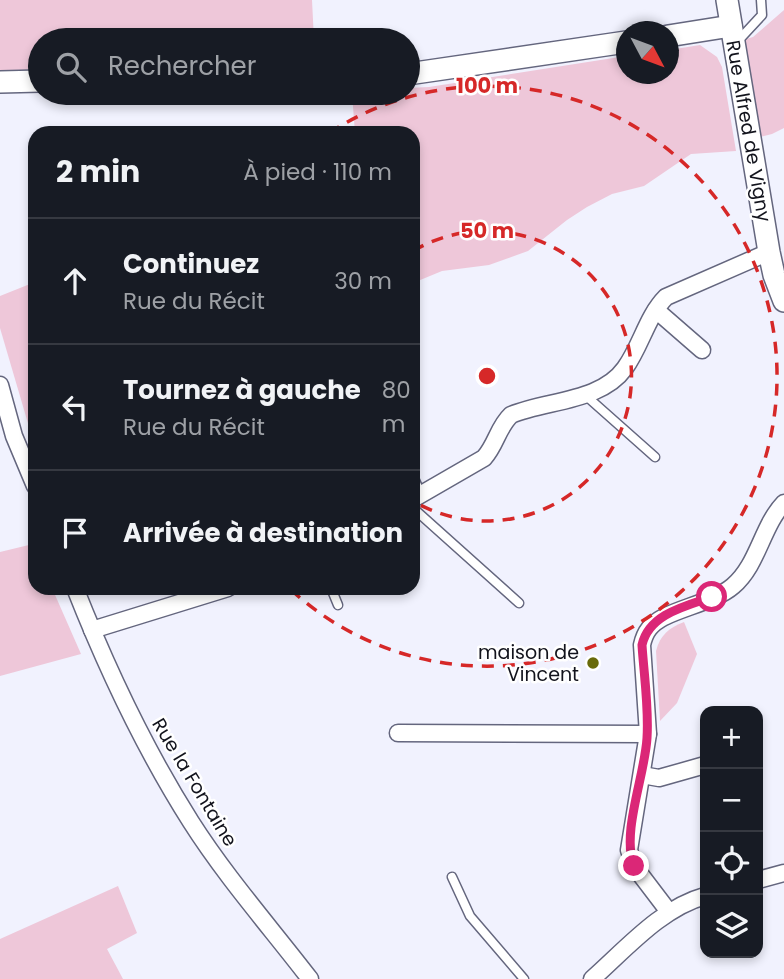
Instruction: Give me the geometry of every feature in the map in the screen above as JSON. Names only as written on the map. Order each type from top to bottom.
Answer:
[{"type":"street","name":"Rue Alfred de Vigny","points":[[727,0],[769,252],[784,301]]},
{"type":"street","points":[[679,36],[733,35]]},
{"type":"street","points":[[420,72],[616,44]]},
{"type":"street","points":[[0,82],[28,81]]},
{"type":"street","points":[[420,498],[484,458],[491,450],[504,422],[512,415],[604,387],[625,369],[656,310],[666,297],[769,252]]},
{"type":"street","points":[[656,310],[702,350]]},
{"type":"street","points":[[0,385],[14,436],[28,469]]},
{"type":"street","points":[[668,912],[634,866],[629,850],[648,734],[642,645],[647,630],[664,617],[732,588],[746,570],[784,503]]},
{"type":"street","name":"Rue la Fontaine","points":[[78,595],[131,716],[190,820],[310,979]]},
{"type":"street","points":[[92,630],[205,595]]},
{"type":"street","points":[[398,733],[648,734]]},
{"type":"street","points":[[642,775],[659,778],[700,766]]},
{"type":"street","points":[[763,879],[784,873]]},
{"type":"street","points":[[592,979],[668,912],[700,897]]},
{"type":"lane","points":[[733,35],[762,15],[761,0]]},
{"type":"lane","points":[[584,394],[655,457]]},
{"type":"lane","points":[[420,504],[519,603]]},
{"type":"lane","points":[[334,595],[338,605]]},
{"type":"lane","points":[[452,877],[470,916],[524,979]]},
{"type":"shaded area","points":[[0,0],[312,0],[313,28],[28,28],[28,91],[0,92]]},
{"type":"shaded area","points":[[784,10],[784,128],[760,137],[743,40],[753,37]]},
{"type":"shaded area","points":[[700,45],[717,57],[722,67],[736,151],[691,154],[644,186],[612,194],[587,207],[528,251],[489,265],[442,271],[420,280],[420,126],[354,126],[353,105],[420,105],[420,87],[616,58],[616,84],[679,84],[679,48]]},
{"type":"shaded area","points":[[28,285],[28,423],[0,328],[0,296]]},
{"type":"shaded area","points":[[28,545],[28,595],[55,595],[81,654],[0,676],[0,552]]},
{"type":"shaded area","points":[[684,622],[697,654],[677,703],[660,721],[656,651],[666,633]]},
{"type":"shaded area","points":[[118,886],[137,933],[107,949],[123,979],[0,979],[0,939]]},
{"type":"place","name":"maison de Vincent","points":[[593,663]]},
{"type":"route","points":[[634,866],[629,842],[648,734],[642,645],[644,636],[655,622],[712,597]]}]
